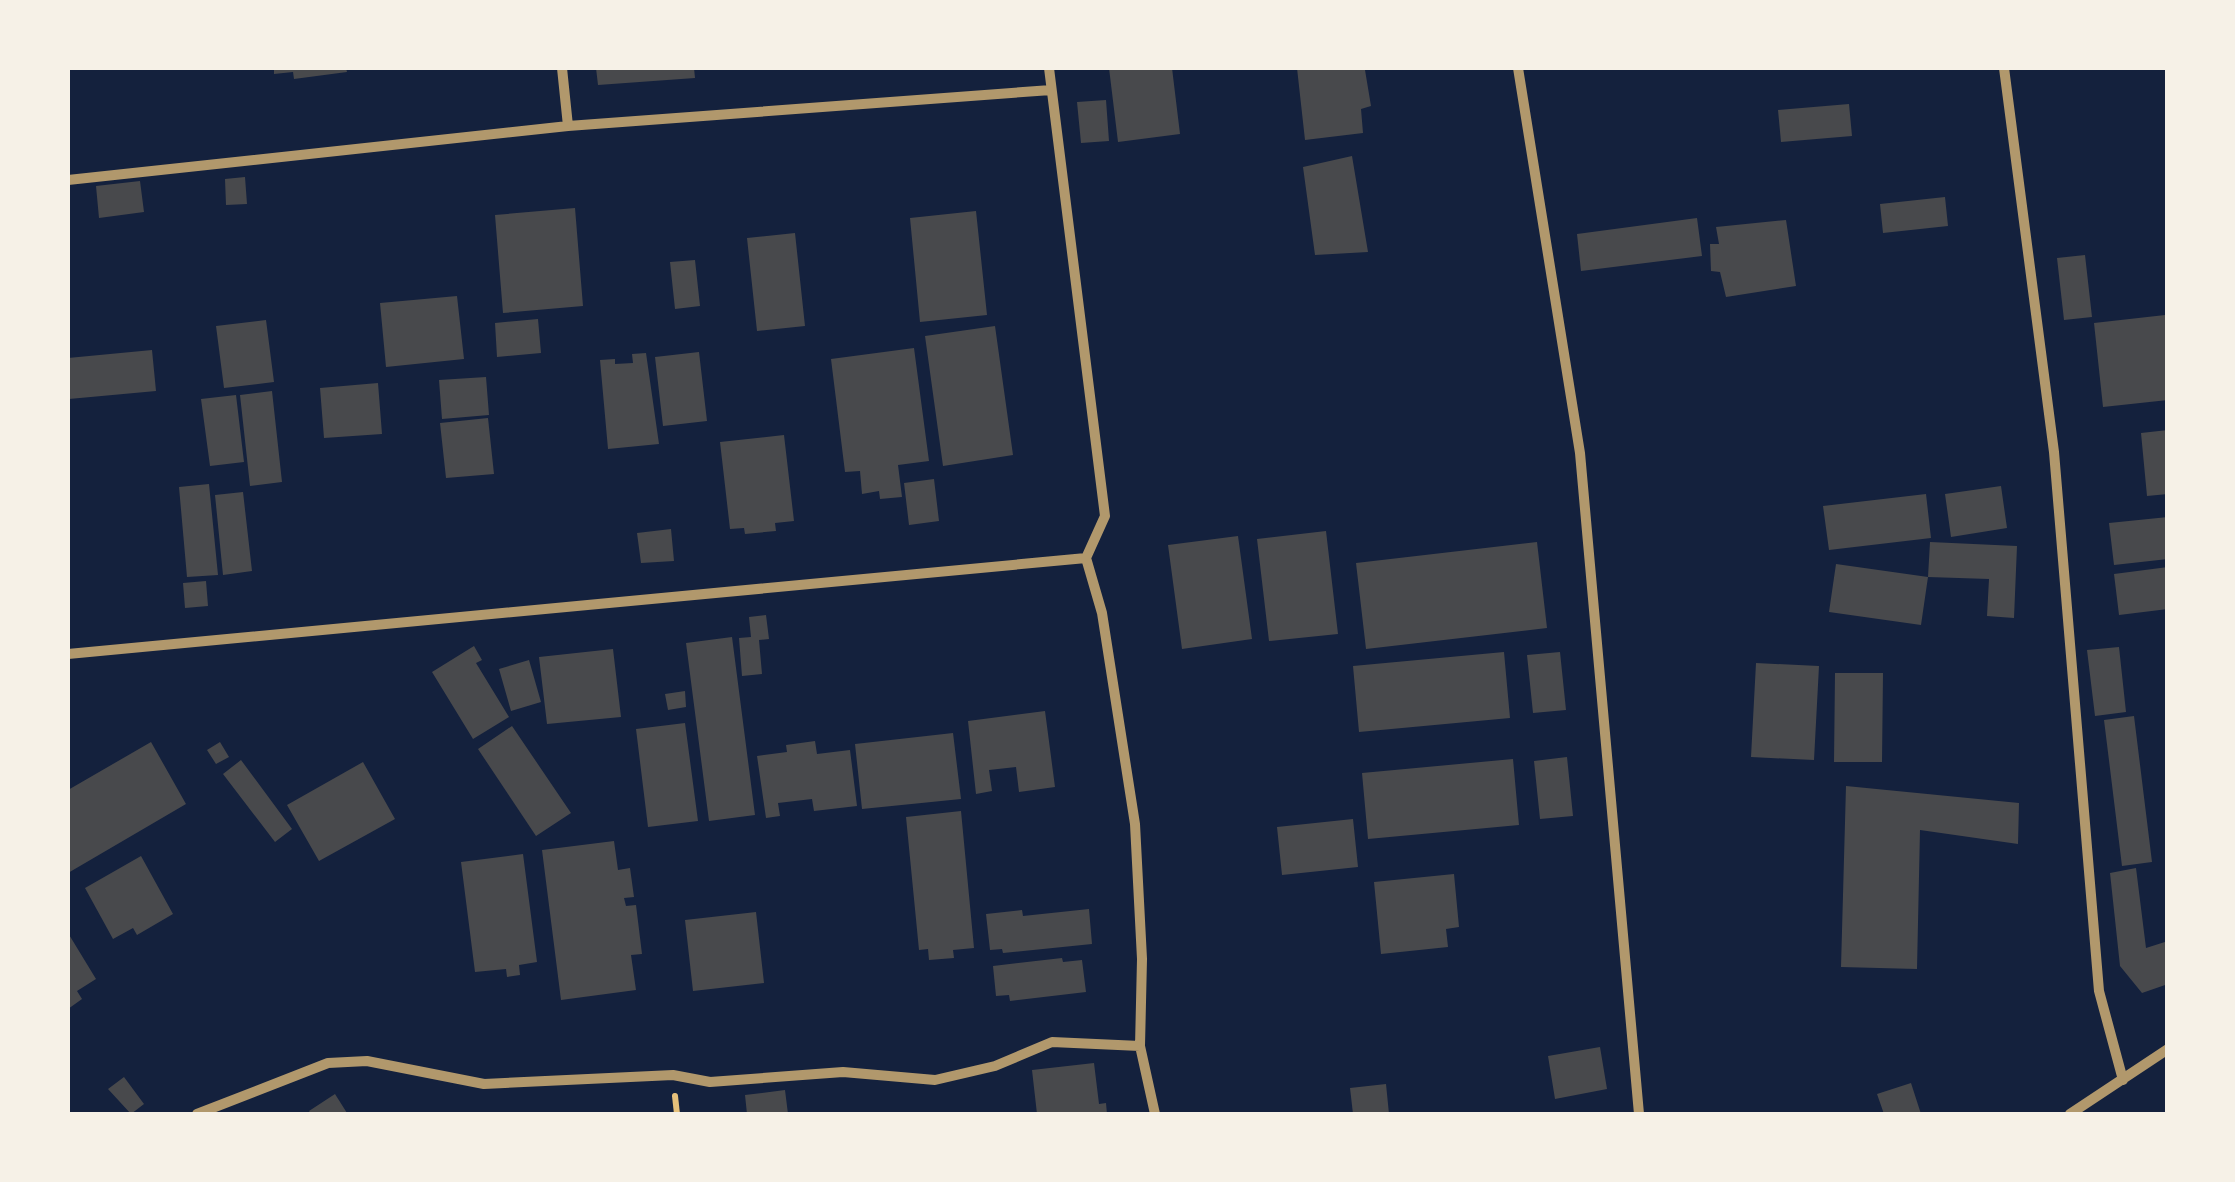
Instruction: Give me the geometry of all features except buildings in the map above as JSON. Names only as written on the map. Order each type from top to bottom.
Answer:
[{"type":"street","points":[[562,68],[568,126]]},
{"type":"street","points":[[1049,68],[1105,516],[1086,558],[1102,613],[1136,824],[1142,959],[1140,1046],[1155,1114]]},
{"type":"street","points":[[1518,68],[1580,453],[1639,1114]]},
{"type":"street","points":[[2004,68],[2054,452],[2099,991],[2123,1080]]},
{"type":"street","points":[[68,180],[568,126],[1051,90]]},
{"type":"street","points":[[68,654],[1086,558]]},
{"type":"street","points":[[197,1114],[328,1063],[366,1061],[484,1084],[672,1075],[710,1082],[844,1072],[935,1080],[996,1066],[1052,1042],[1140,1046]]},
{"type":"street","points":[[2070,1114],[2168,1049]]}]
